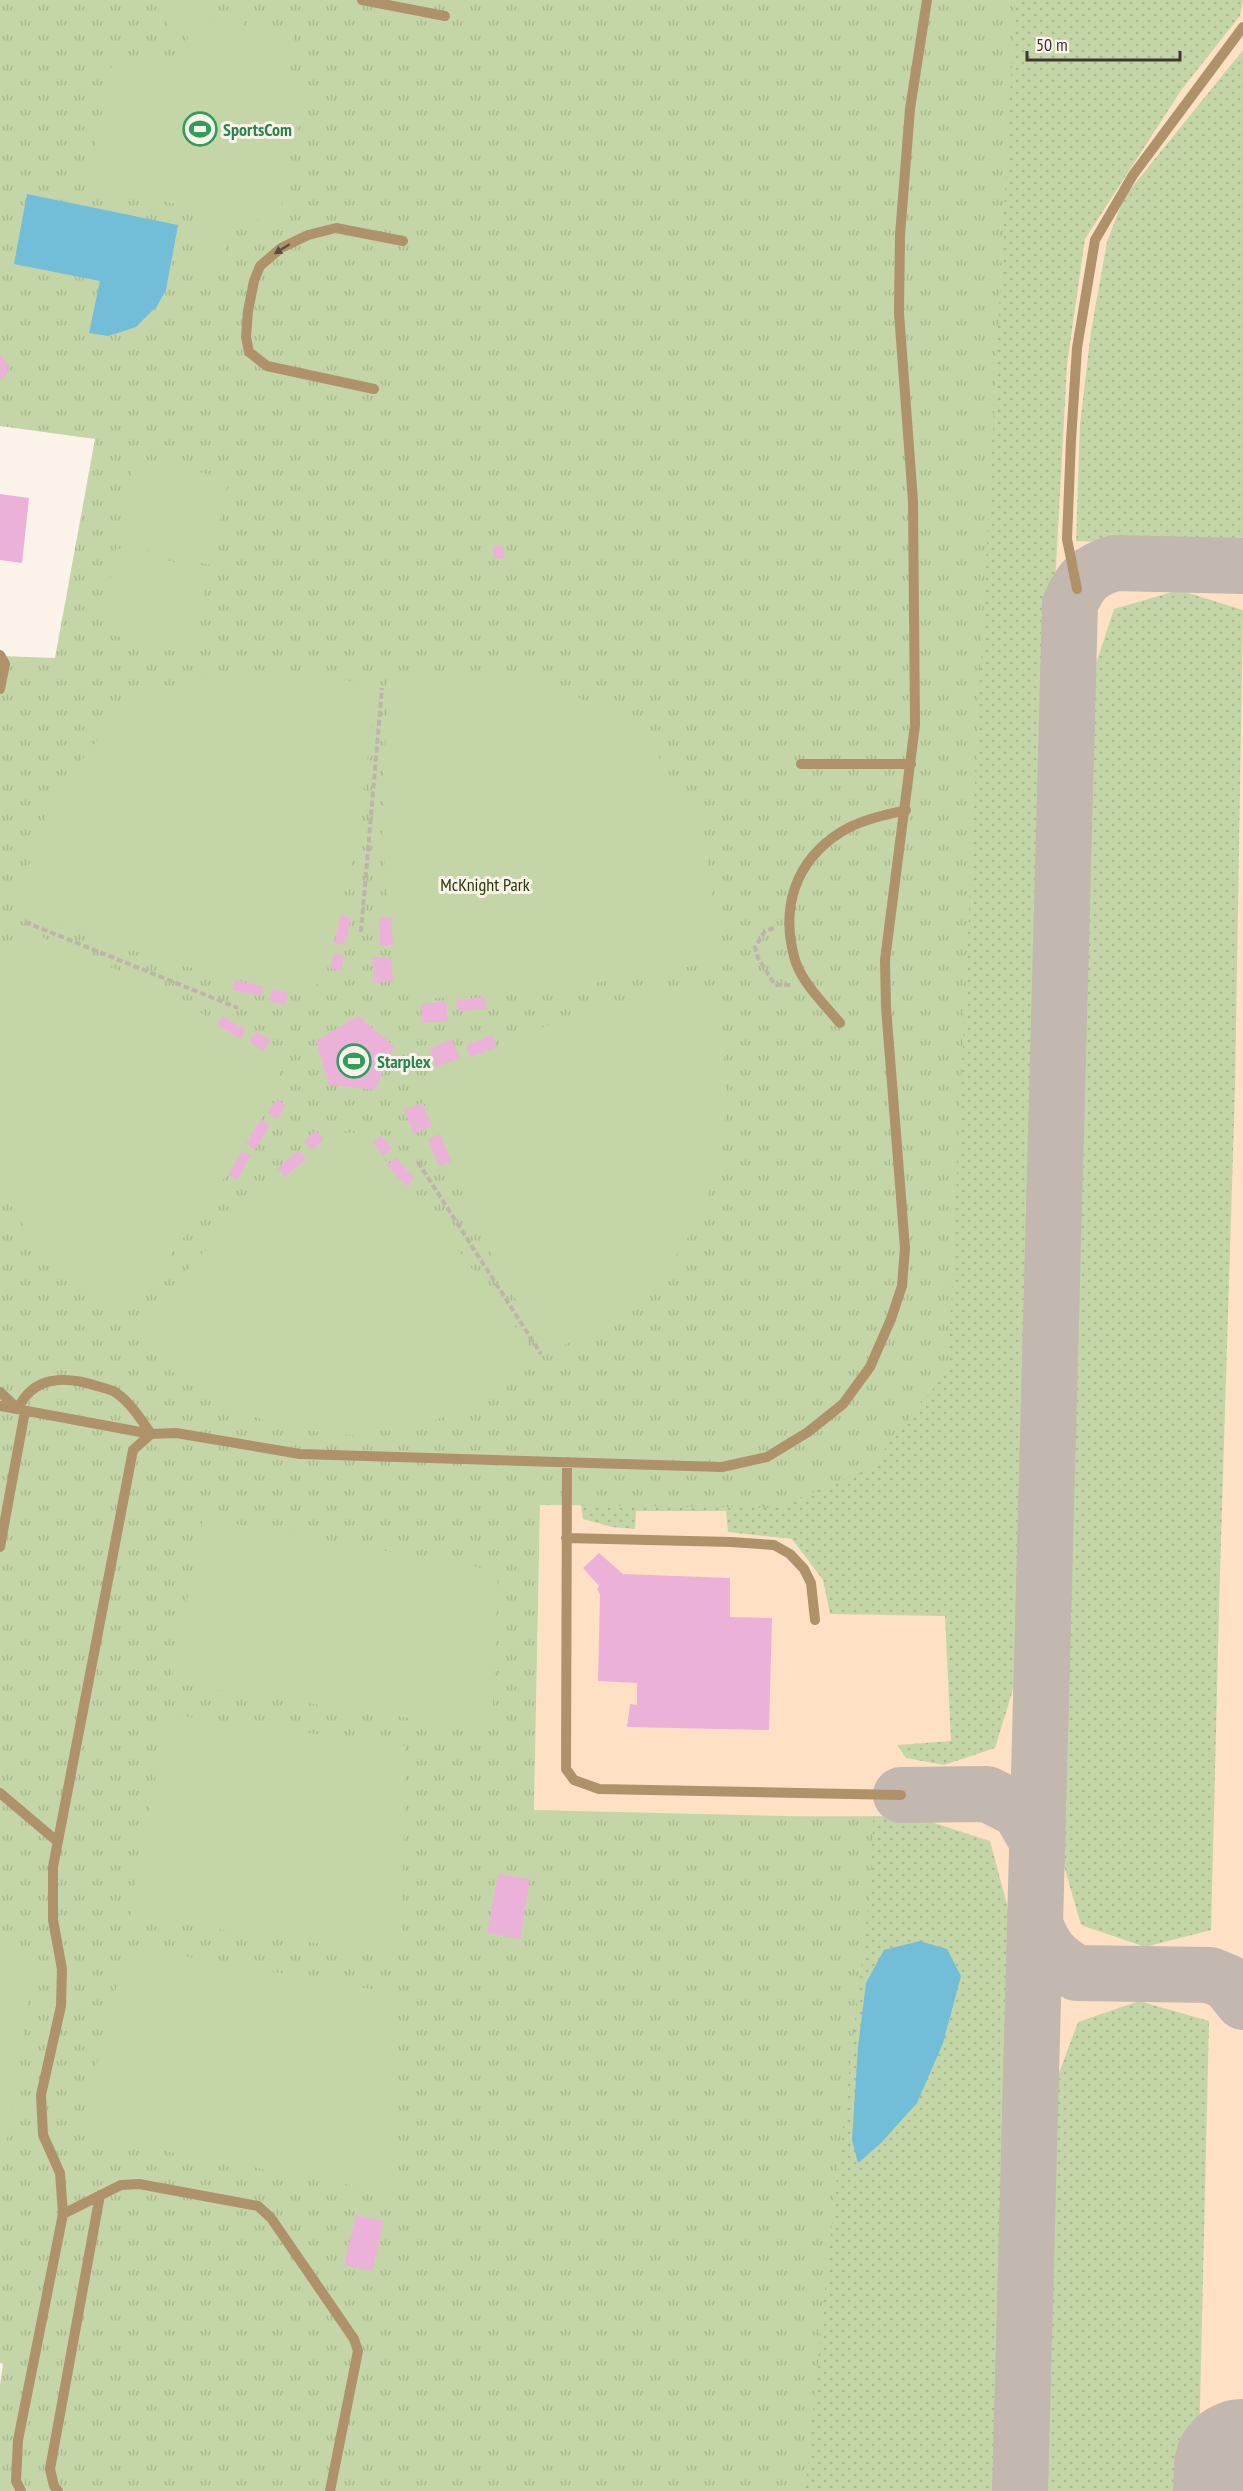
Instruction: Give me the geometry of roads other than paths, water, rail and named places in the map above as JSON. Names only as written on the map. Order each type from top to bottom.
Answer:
[{"type":"lane","points":[[362,0],[445,16]]},
{"type":"lane","points":[[0,1406],[151,1434],[176,1433],[300,1454],[722,1467],[766,1457],[808,1432],[843,1404],[870,1366],[891,1319],[902,1286],[905,1248],[886,1007],[885,960],[906,810],[915,714],[913,501],[899,313],[900,235],[910,109],[927,0]]},
{"type":"lane","points":[[1077,589],[1067,539],[1071,440],[1077,348],[1095,240],[1133,176],[1243,27]]},
{"type":"lane","points":[[374,389],[267,366],[249,352],[246,337],[254,281],[260,266],[281,248],[308,235],[336,228],[403,241]]},
{"type":"lane","points":[[0,655],[5,664],[0,689]]},
{"type":"lane","points":[[801,764],[910,764]]},
{"type":"lane","points":[[840,1023],[810,986],[795,961],[789,923],[793,889],[807,860],[841,832],[869,819],[906,810]]},
{"type":"lane","points":[[0,1547],[23,1397],[40,1385],[60,1378],[81,1381],[114,1391],[133,1410],[151,1434]]},
{"type":"lane","points":[[0,1392],[22,1410]]},
{"type":"lane","points":[[21,2491],[16,2481],[18,2440],[63,2214],[60,2173],[43,2135],[41,2095],[61,2006],[62,1969],[52,1920],[53,1867],[133,1450],[151,1434]]},
{"type":"lane","points":[[567,1462],[566,1769],[574,1780],[599,1789],[901,1794]]},
{"type":"lane","points":[[567,1538],[774,1545],[790,1554],[804,1569],[811,1582],[815,1620]]},
{"type":"lane","points":[[0,1793],[58,1842]]},
{"type":"lane","points":[[63,2214],[121,2185],[140,2184],[258,2206],[270,2218],[354,2339],[358,2351],[330,2491]]},
{"type":"lane","points":[[58,2491],[54,2486],[51,2469],[100,2195]]},
{"type":"water","points":[[27,194],[178,225],[166,290],[157,306],[136,327],[108,336],[89,333],[100,281],[14,264]]},
{"type":"water","points":[[920,1941],[947,1949],[961,1976],[943,2043],[917,2103],[880,2144],[858,2163],[852,2140],[858,2047],[866,1983],[884,1950]]},
{"type":"place","name":"SportsCom","points":[[200,129]]},
{"type":"place","name":"Starplex","points":[[354,1061]]},
{"type":"park label","name":"McKnight Park","points":[[485,884]]}]
